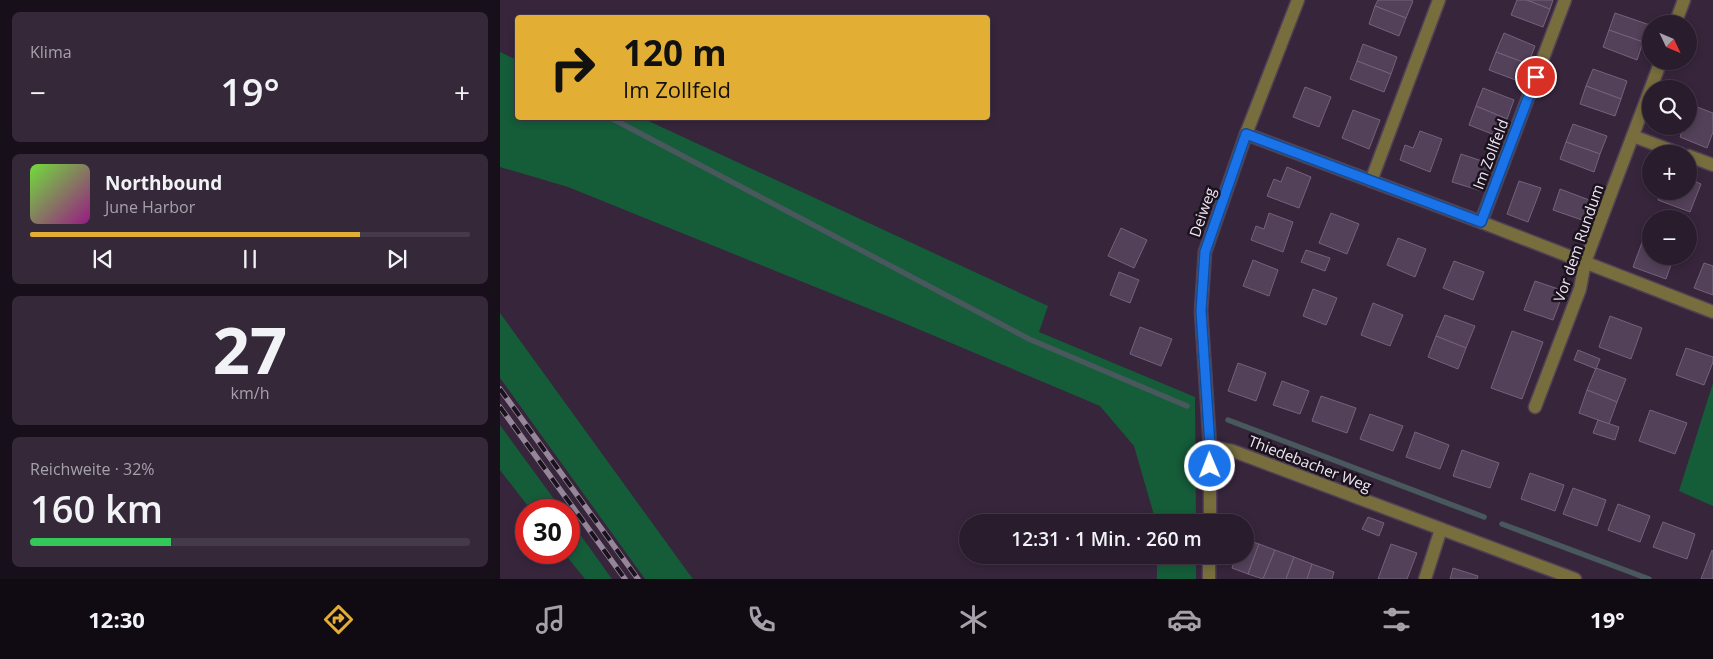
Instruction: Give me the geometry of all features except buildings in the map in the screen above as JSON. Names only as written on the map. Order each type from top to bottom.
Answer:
[{"type":"street","name":"Deiweg","points":[[1210,446],[1201,311],[1205,252],[1246,134],[1298,0]]},
{"type":"street","points":[[1371,181],[1439,0]]},
{"type":"street","name":"Im Zollfeld","points":[[1481,222],[1565,0]]},
{"type":"street","points":[[1678,15],[1684,0]]},
{"type":"street","name":"Vor dem Rundum","points":[[1535,407],[1580,289],[1585,262],[1658,70]]},
{"type":"street","points":[[1246,134],[1713,312]]},
{"type":"street","points":[[1633,136],[1657,145]]},
{"type":"street","points":[[1697,159],[1713,165]]},
{"type":"street","points":[[1210,446],[1210,514]]},
{"type":"street","name":"Thiedebacher Weg","points":[[1210,446],[1233,451],[1575,579]]},
{"type":"street","points":[[1425,579],[1441,529]]},
{"type":"street","points":[[1209,564],[1209,579]]},
{"type":"green space","points":[[500,52],[515,59],[515,120],[646,120],[1048,306],[1039,332],[1195,397],[1196,514],[1154,514],[1134,446],[1100,406],[892,318],[568,187],[500,167]]},
{"type":"green space","points":[[500,313],[693,579],[645,579],[500,378]]},
{"type":"green space","points":[[1713,383],[1713,506],[1679,491]]},
{"type":"green space","points":[[500,425],[554,499],[522,499],[500,470]]},
{"type":"green space","points":[[580,534],[612,579],[585,579],[573,564],[580,564]]},
{"type":"green space","points":[[1157,564],[1196,564],[1196,579],[1157,579]]},
{"type":"waterway","points":[[615,120],[1029,339],[1187,406]]},
{"type":"waterway","points":[[1228,420],[1484,517]]},
{"type":"waterway","points":[[1502,524],[1649,579]]},
{"type":"railway","points":[[500,389],[638,579]]},
{"type":"railway","points":[[500,407],[625,579]]},
{"type":"route","points":[[1210,466],[1201,311],[1205,252],[1246,134],[1481,222],[1536,77]]}]
